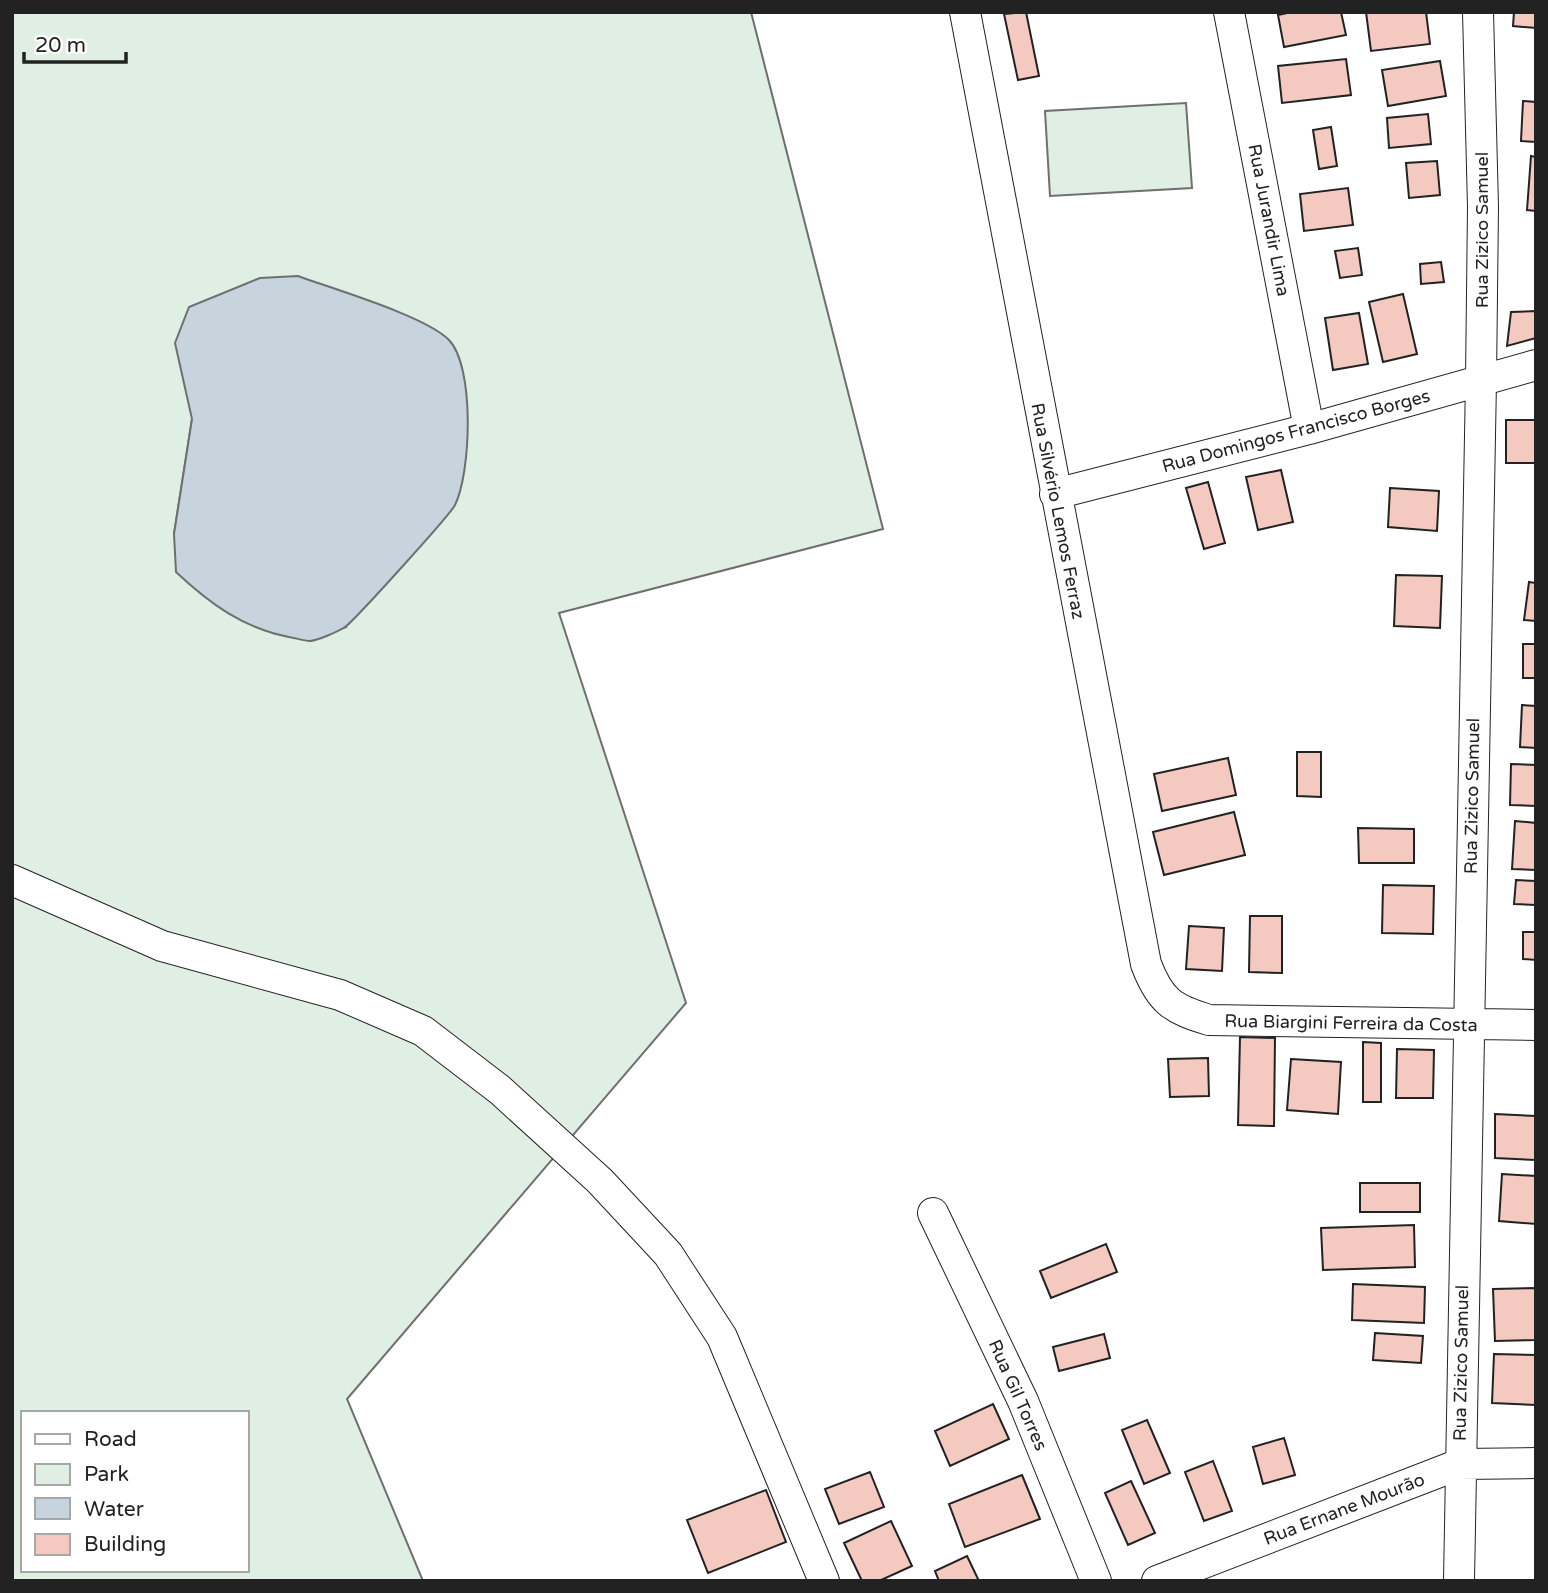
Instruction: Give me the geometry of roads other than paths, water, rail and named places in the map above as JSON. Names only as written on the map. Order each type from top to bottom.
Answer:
[{"type":"street","name":"Rua Silvério Lemos Ferraz","points":[[965,12],[1146,964],[1155,987],[1169,1004]]},
{"type":"street","name":"Rua Jurandir Lima","points":[[1229,12],[1309,429]]},
{"type":"street","name":"Rua Zizico Samuel","points":[[1459,1581],[1467,1025],[1481,381],[1483,207],[1478,12]]},
{"type":"street","name":"Rua Domingos Francisco Borges","points":[[1055,494],[1309,429],[1536,365]]},
{"type":"street","points":[[12,880],[162,946],[340,995],[423,1031],[478,1073],[600,1181],[668,1254],[722,1337],[824,1581]]},
{"type":"street","name":"Rua Biargini Ferreira da Costa","points":[[1169,1004],[1209,1020],[1536,1025]]},
{"type":"street","name":"Rua Gil Torres","points":[[933,1213],[1023,1401],[1096,1581]]},
{"type":"street","name":"Rua Ernane Mourão","points":[[1157,1581],[1460,1464],[1536,1463]]},
{"type":"water","points":[[298,276],[400,313],[421,322],[449,340],[463,373],[468,421],[464,470],[455,505],[345,627],[310,641],[257,628],[228,613],[202,594],[176,572],[174,534],[192,419],[175,343],[189,307],[260,278]]}]
